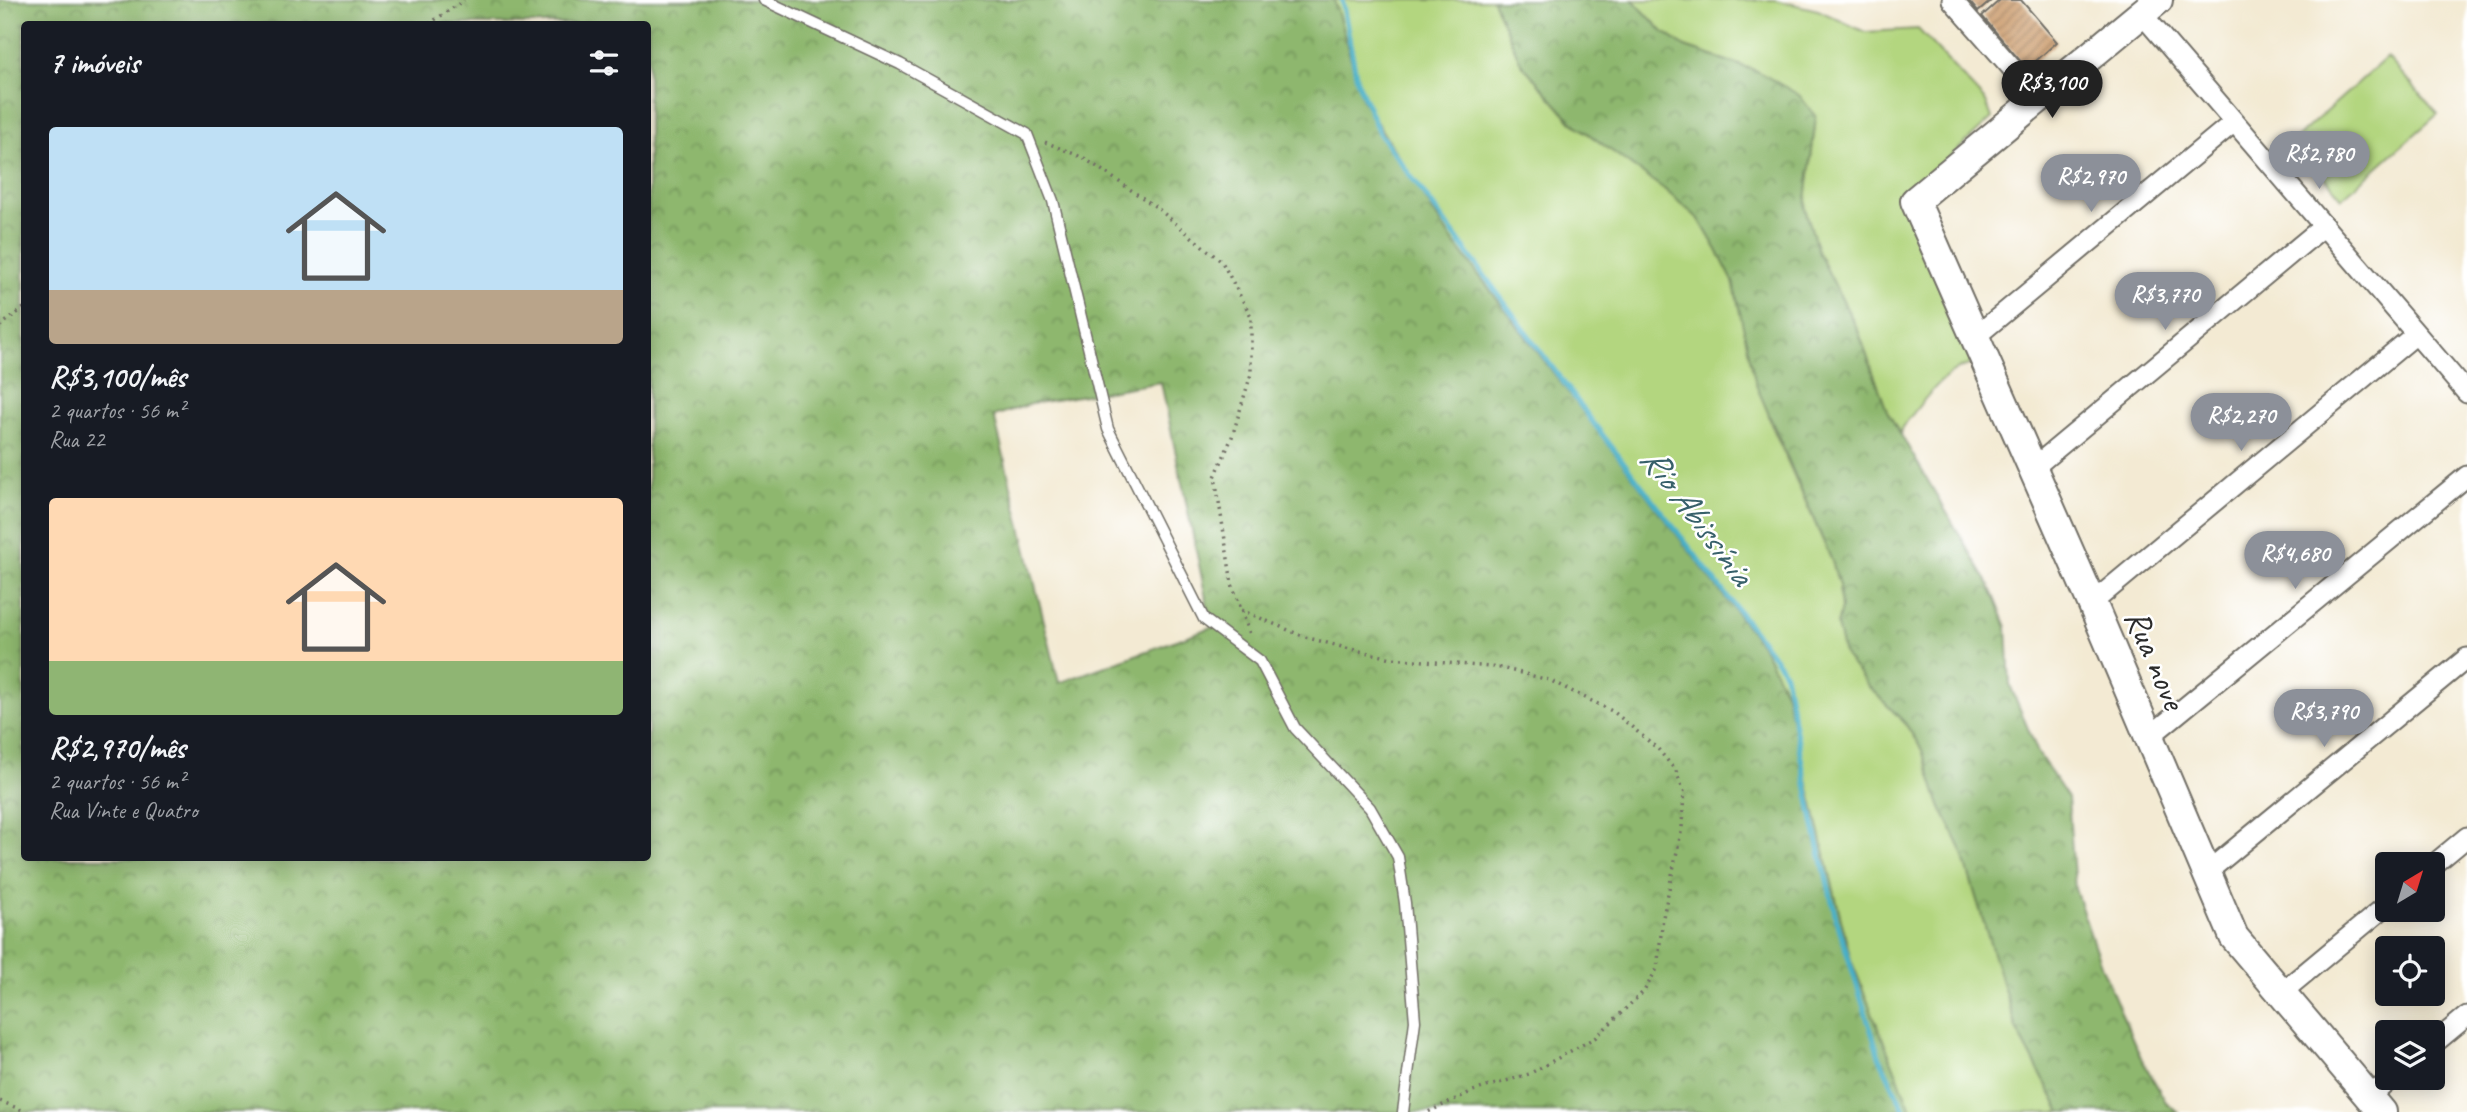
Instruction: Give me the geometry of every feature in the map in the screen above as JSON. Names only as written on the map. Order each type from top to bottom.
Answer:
[{"type":"street","points":[[1952,0],[2039,99],[2150,7],[2234,122],[2467,393]]},
{"type":"street","name":"Rua nove","points":[[2039,99],[1915,201],[2092,603],[2234,937],[2376,1104]]},
{"type":"street","points":[[1975,337],[2234,122]]},
{"type":"street","points":[[2032,469],[2324,226]]},
{"type":"street","points":[[2092,603],[2416,334]]},
{"type":"street","points":[[2149,737],[2467,476]]},
{"type":"street","points":[[2207,872],[2467,657]]},
{"type":"street","points":[[2445,855],[2467,837]]},
{"type":"street","points":[[2281,993],[2375,915]]},
{"type":"street","points":[[2445,1034],[2467,1016]]},
{"type":"lane","points":[[764,0],[900,64],[1027,134],[1053,201],[1108,429],[1204,620],[1260,661],[1295,728],[1370,808],[1398,857],[1405,903],[1415,1021],[1404,1112]]},
{"type":"path","points":[[433,21],[464,0]]},
{"type":"path","points":[[1027,134],[1084,158],[1156,207],[1222,262],[1251,316],[1251,374],[1232,437],[1215,477],[1231,584],[1260,661]]},
{"type":"path","points":[[0,326],[21,311]]},
{"type":"path","points":[[1241,610],[1305,637],[1357,651],[1427,662],[1501,668],[1549,680],[1614,712],[1658,749],[1676,771],[1684,792],[1682,828],[1663,917],[1657,969],[1644,992],[1596,1037],[1529,1074],[1473,1091],[1428,1112]]},
{"type":"path","points":[[0,1101],[27,1112]]},
{"type":"green space","points":[[0,0],[1334,0],[1363,101],[1449,236],[1764,649],[1785,691],[1851,960],[1912,1112],[0,1112]],"holes":[[[1161,382],[1212,627],[1059,683],[994,416],[1031,404]]]},
{"type":"green space","points":[[1334,0],[1493,0],[1521,63],[1572,122],[1664,189],[1699,219],[1733,281],[1771,424],[1832,561],[1839,585],[1841,608],[1837,626],[1868,686],[1905,723],[1922,750],[1939,803],[1962,851],[2016,1028],[2061,1112],[1912,1112],[1851,960],[1785,691],[1764,650],[1449,236],[1363,101]]},
{"type":"green space","points":[[1493,0],[1633,0],[1661,30],[1685,47],[1757,71],[1799,95],[1816,117],[1805,208],[1819,254],[1859,333],[1887,411],[1991,588],[2007,627],[2010,685],[2038,753],[2068,798],[2075,889],[2102,968],[2140,1056],[2166,1102],[2178,1112],[2061,1112],[2016,1028],[1962,851],[1939,803],[1922,750],[1905,723],[1868,686],[1844,654],[1837,626],[1841,608],[1839,585],[1832,561],[1756,385],[1733,281],[1699,219],[1664,189],[1572,122],[1521,63]]},
{"type":"green space","points":[[1633,0],[1776,0],[1818,10],[1865,32],[1918,29],[1986,102],[1992,118],[1906,198],[1979,363],[1967,365],[1945,378],[1926,397],[1902,427],[1900,434],[1887,411],[1859,333],[1819,254],[1805,209],[1816,117],[1757,71],[1685,47],[1661,30]]},
{"type":"green space","points":[[2387,57],[2438,114],[2342,198],[2294,140]]},
{"type":"building","points":[[1968,0],[1992,0],[1978,12]]},
{"type":"building","points":[[2000,0],[2021,0],[2057,42],[2027,69],[1982,16]]},
{"type":"waterway","name":"Rio Abissínia","points":[[1342,0],[1357,80],[1379,133],[1595,425],[1785,674],[1814,826],[1836,918],[1879,1056],[1905,1112]]}]
